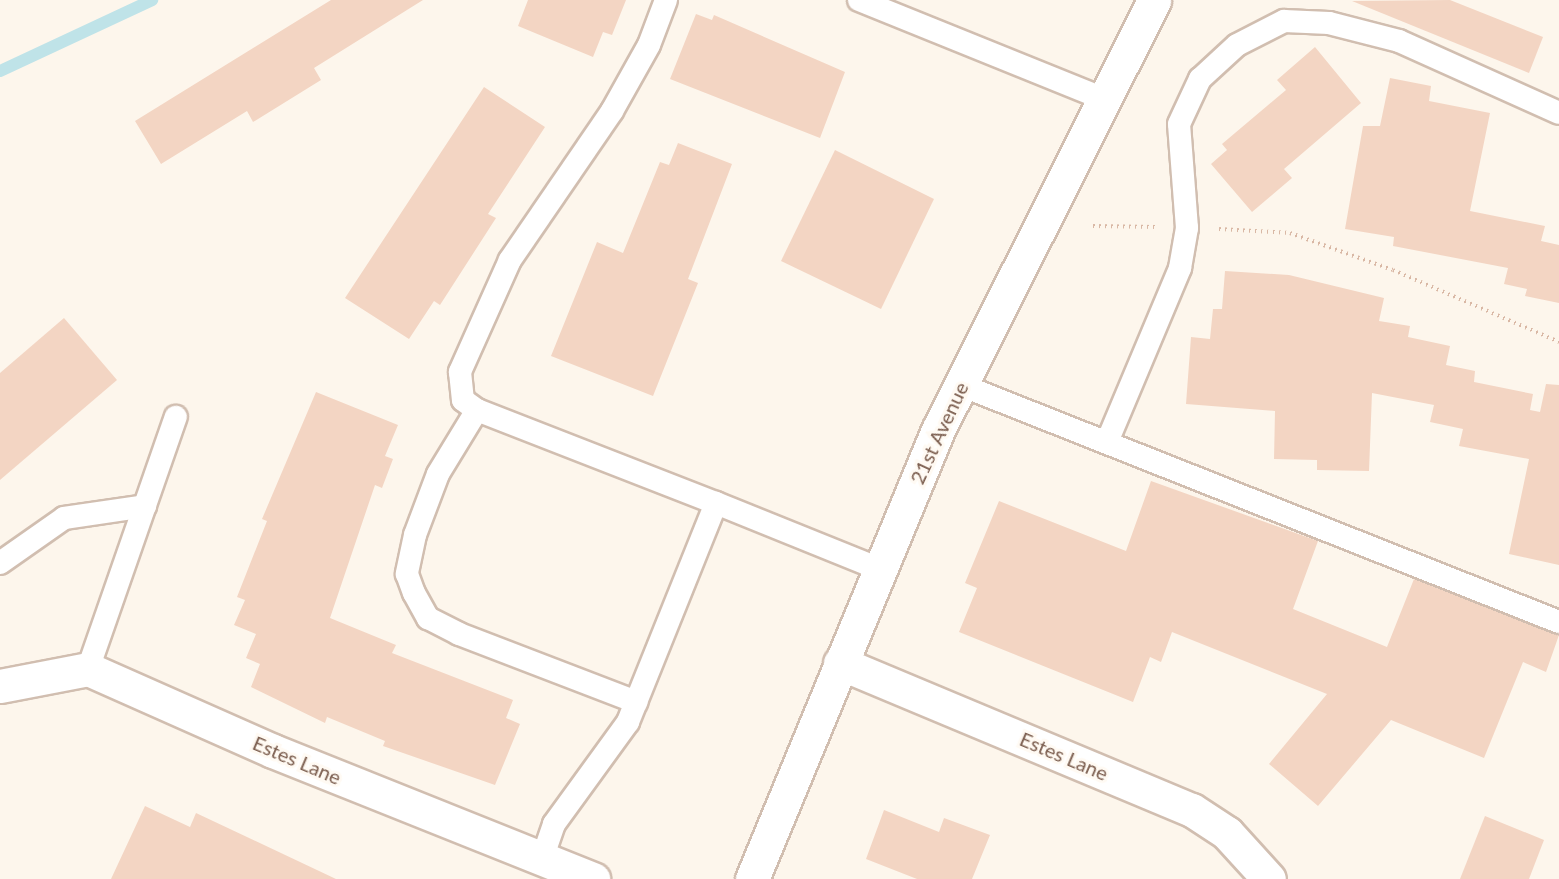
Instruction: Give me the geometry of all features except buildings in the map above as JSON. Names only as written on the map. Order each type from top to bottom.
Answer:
[{"type":"street","name":"21st Avenue","points":[[752,879],[879,569],[961,385],[1154,0]]},
{"type":"street","name":"Estes Lane","points":[[840,663],[1192,810],[1227,833],[1269,879]]},
{"type":"street","points":[[0,686],[88,669]]},
{"type":"street","name":"Estes Lane","points":[[88,669],[273,751],[593,879]]},
{"type":"lane","points":[[666,0],[649,45],[612,111],[510,260],[460,372],[463,400],[477,410],[879,569]]},
{"type":"lane","points":[[859,0],[1104,99]]},
{"type":"lane","points":[[1107,442],[1180,268],[1187,228],[1179,124],[1200,79],[1237,45],[1284,21],[1329,23],[1399,41],[1559,113]]},
{"type":"lane","points":[[961,385],[1559,622]]},
{"type":"lane","points":[[477,410],[438,474],[415,535],[407,574],[414,593],[428,618],[459,634],[636,702]]},
{"type":"lane","points":[[88,669],[176,417]]},
{"type":"lane","points":[[542,859],[554,824],[610,749],[636,702],[716,503]]},
{"type":"lane","points":[[0,562],[64,518],[145,506]]},
{"type":"path","points":[[1093,226],[1165,227]]},
{"type":"path","points":[[1218,229],[1290,233],[1393,270],[1559,342]]},
{"type":"waterway","points":[[0,71],[152,0]]}]
